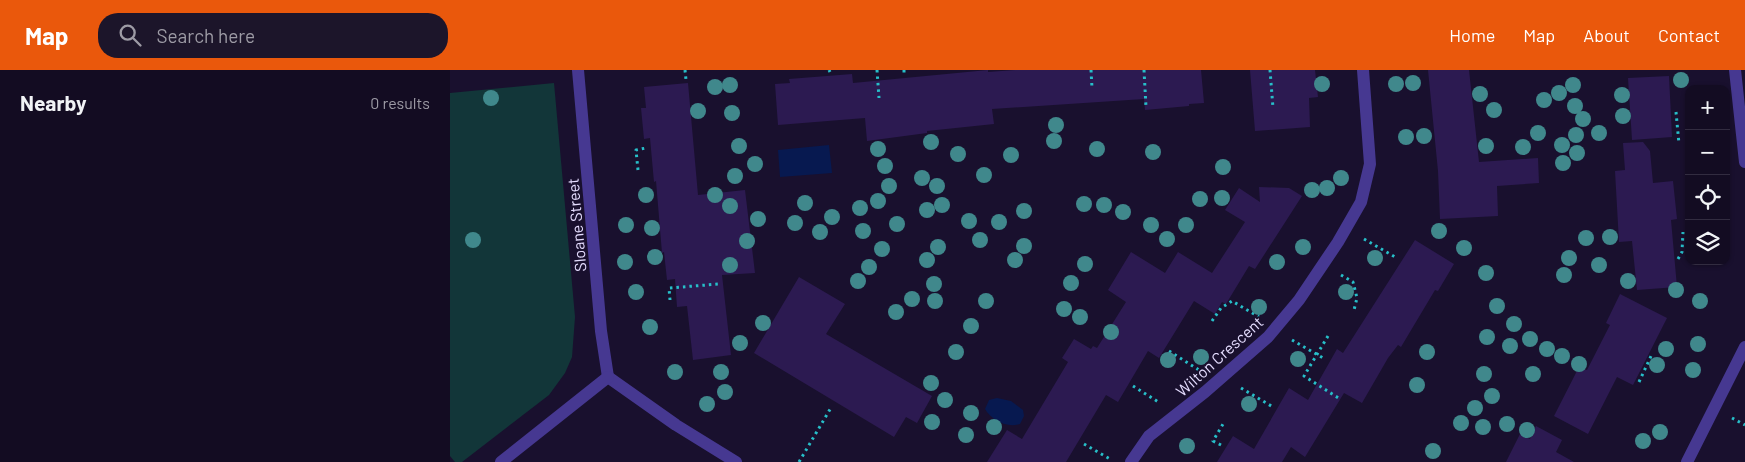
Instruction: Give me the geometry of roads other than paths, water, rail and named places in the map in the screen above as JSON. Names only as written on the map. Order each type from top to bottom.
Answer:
[{"type":"street","name":"Sloane Street","points":[[578,70],[601,331],[608,377]]},
{"type":"street","name":"Wilton Crescent","points":[[1131,462],[1149,436],[1205,392],[1268,337],[1299,300],[1334,250],[1361,202],[1370,164],[1363,70]]},
{"type":"street","points":[[1735,70],[1745,162]]},
{"type":"street","points":[[1687,462],[1745,347]]},
{"type":"street","points":[[501,462],[608,377],[672,422],[736,462]]}]
